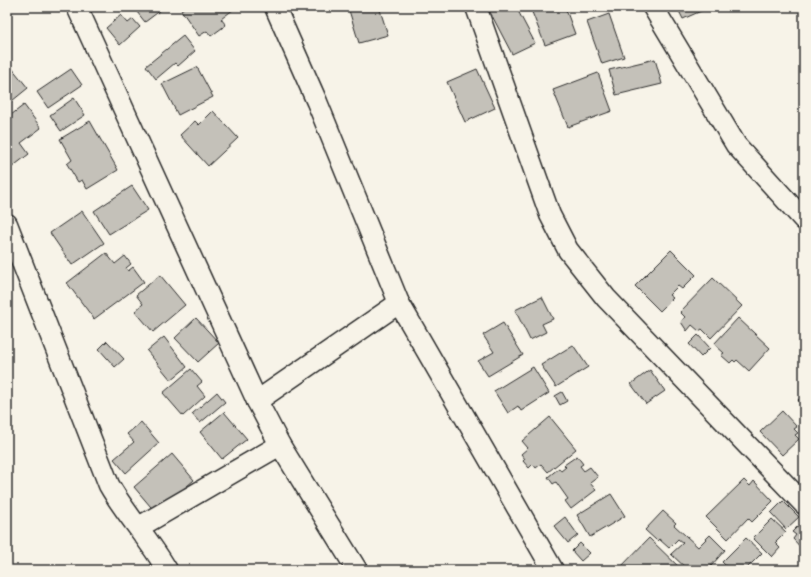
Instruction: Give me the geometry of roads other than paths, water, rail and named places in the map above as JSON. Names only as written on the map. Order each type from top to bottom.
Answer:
[{"type":"street","points":[[77,7],[257,401],[280,445],[358,570]]},
{"type":"street","points":[[275,7],[317,102],[399,303],[552,570]]},
{"type":"street","points":[[476,7],[550,215],[568,250],[606,298],[804,504]]},
{"type":"street","points":[[653,7],[736,145],[804,220]]},
{"type":"street","points":[[7,224],[12,255],[109,485],[123,509],[140,528],[167,570]]},
{"type":"street","points":[[257,401],[399,303]]},
{"type":"street","points":[[140,528],[280,445]]}]
